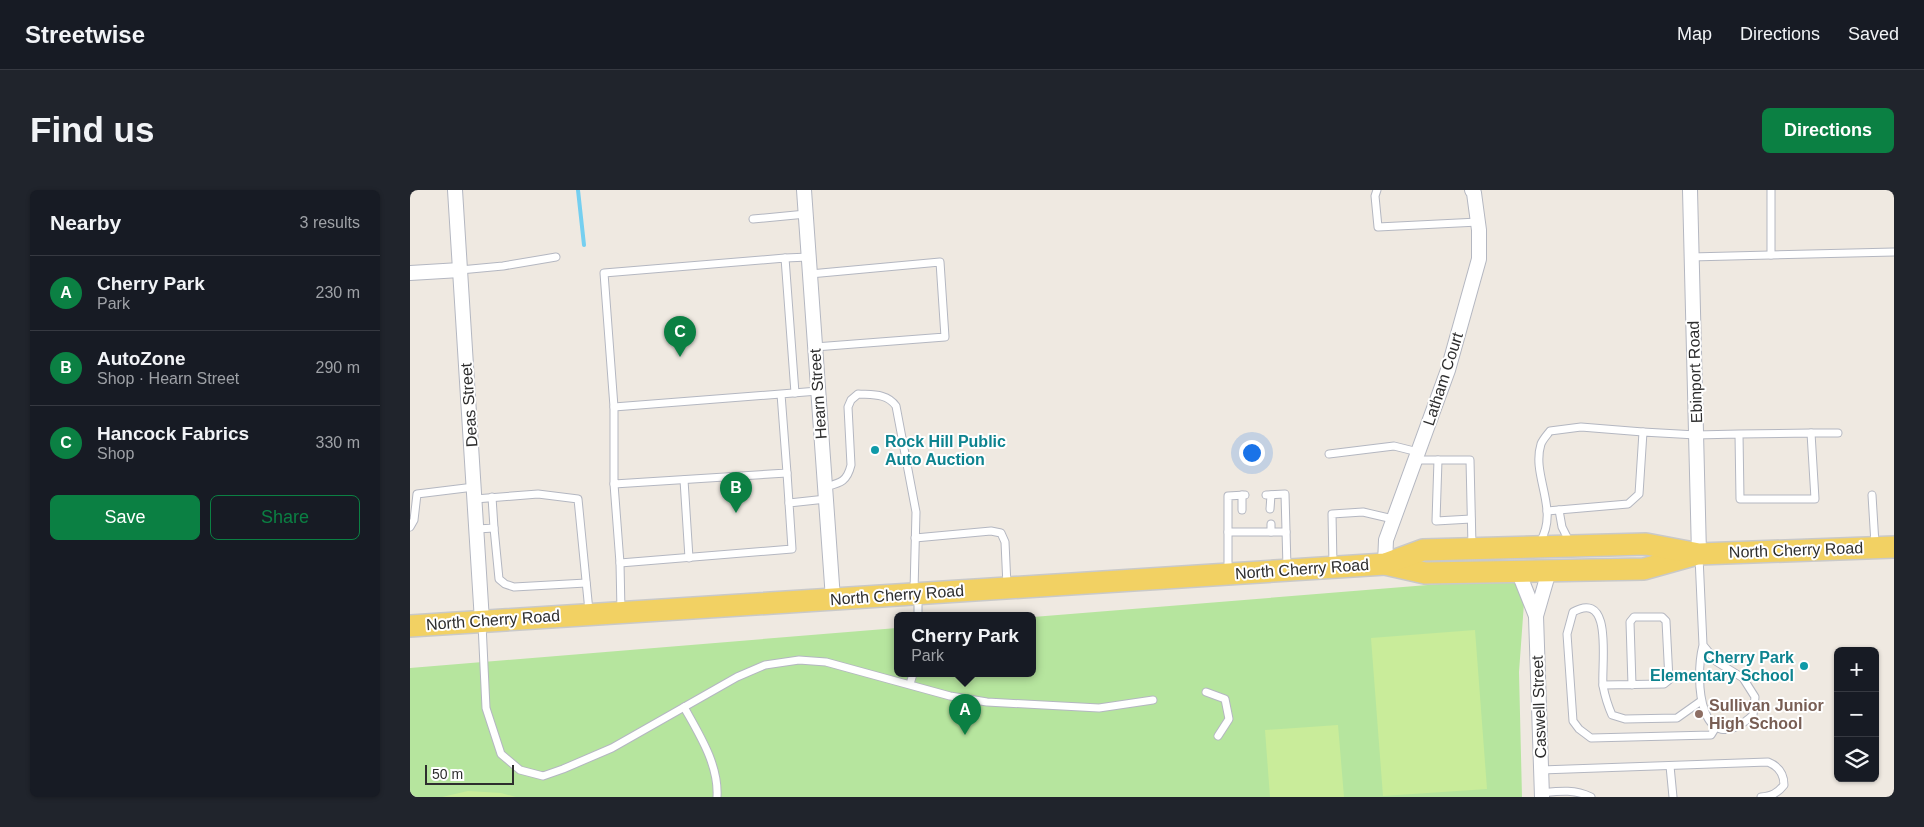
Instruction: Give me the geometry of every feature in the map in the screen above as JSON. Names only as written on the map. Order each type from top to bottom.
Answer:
[{"type":"main road","name":"North Cherry Road","points":[[1385,564],[1423,550],[1646,544],[1699,554],[1884,547]]},
{"type":"main road","name":"North Cherry Road","points":[[410,626],[1385,564],[1425,573],[1644,569],[1699,554]]},
{"type":"street","name":"Deas Street","points":[[455,190],[482,621]]},
{"type":"street","name":"Hearn Street","points":[[804,190],[833,599]]},
{"type":"street","name":"Latham Court","points":[[1385,564],[1386,540],[1448,370],[1479,259],[1478,222],[1472,190]]},
{"type":"street","name":"Ebinport Road","points":[[1690,190],[1699,554]]},
{"type":"street","points":[[410,273],[460,270]]},
{"type":"street","name":"Caswell Street","points":[[1541,795],[1536,616],[1549,571]]},
{"type":"street","name":"Caswell Street","points":[[1518,572],[1536,616]]},
{"type":"lane","points":[[1377,190],[1375,196],[1378,227],[1478,222]]},
{"type":"lane","points":[[1771,190],[1771,255]]},
{"type":"lane","points":[[753,219],[806,214]]},
{"type":"lane","points":[[1691,256],[1894,252]]},
{"type":"lane","points":[[460,270],[503,266],[556,257]]},
{"type":"lane","points":[[622,612],[614,484],[614,407],[604,273],[809,257]]},
{"type":"lane","points":[[785,258],[795,393]]},
{"type":"lane","points":[[810,274],[940,262],[945,337],[815,347]]},
{"type":"lane","points":[[614,407],[818,391]]},
{"type":"lane","points":[[620,563],[792,548],[781,394]]},
{"type":"lane","points":[[789,503],[825,493],[841,483],[849,474],[851,465],[848,407],[851,400],[858,394],[883,396],[891,400],[896,406],[916,512],[918,612]]},
{"type":"lane","points":[[1538,547],[1548,526],[1540,464],[1542,443],[1550,431],[1581,427],[1696,435],[1838,433]]},
{"type":"lane","points":[[1547,511],[1628,504],[1639,494],[1643,432]]},
{"type":"lane","points":[[1739,434],[1740,499],[1815,500],[1811,434]]},
{"type":"lane","points":[[1329,454],[1394,446],[1417,456],[1438,460],[1470,460],[1472,549]]},
{"type":"lane","points":[[1438,460],[1436,521],[1471,519]]},
{"type":"lane","points":[[614,484],[787,473]]},
{"type":"lane","points":[[684,480],[689,558]]},
{"type":"lane","points":[[410,527],[414,520],[417,494],[474,493],[492,497],[538,494],[578,499],[589,614]]},
{"type":"lane","points":[[1270,509],[1268,495],[1284,494],[1287,570]]},
{"type":"lane","points":[[1228,574],[1228,496],[1244,495],[1242,510]]},
{"type":"lane","points":[[1872,495],[1884,547]]},
{"type":"lane","points":[[492,497],[498,576],[505,584],[514,587],[586,583]]},
{"type":"lane","points":[[1559,510],[1562,527],[1572,546]]},
{"type":"lane","points":[[1333,567],[1332,514],[1363,512],[1393,519]]},
{"type":"lane","points":[[476,529],[494,528]]},
{"type":"lane","points":[[1228,532],[1243,528],[1271,528],[1286,532]]},
{"type":"lane","points":[[916,538],[991,531],[1001,533],[1005,542],[1007,588]]},
{"type":"lane","points":[[1699,554],[1703,645],[1699,662],[1701,701],[1705,716],[1716,727],[1729,729],[1741,725],[1753,715],[1755,698],[1743,678],[1717,662],[1703,645]]},
{"type":"lane","points":[[1701,701],[1677,718],[1625,719],[1612,715],[1608,708],[1603,685],[1602,622],[1597,612],[1589,608],[1580,608],[1573,612],[1567,634],[1573,721],[1579,729],[1591,738],[1711,735],[1716,727]]},
{"type":"lane","points":[[1603,685],[1632,685],[1664,684],[1669,680],[1666,621],[1662,617],[1634,617],[1630,622],[1632,685]]},
{"type":"lane","points":[[482,621],[486,708],[501,754],[520,770],[543,776],[612,748],[737,677],[765,665],[799,660],[826,662],[950,696],[987,702],[1099,708],[1153,700]]},
{"type":"lane","points":[[910,684],[912,677]]},
{"type":"lane","points":[[1206,692],[1225,699],[1230,719],[1218,736]]},
{"type":"lane","points":[[684,707],[706,747],[718,785],[717,797]]},
{"type":"lane","points":[[1540,770],[1768,762],[1779,769],[1784,779],[1784,785],[1776,794],[1761,797]]},
{"type":"lane","points":[[1670,766],[1673,797]]},
{"type":"lane","points":[[1541,795],[1568,790],[1581,792],[1591,797]]},
{"type":"green space","points":[[1509,579],[1517,584],[1524,603],[1519,672],[1522,797],[410,797],[410,668],[894,628],[894,677],[1036,677],[1036,617]]},
{"type":"green space","points":[[1475,630],[1487,789],[1383,796],[1371,638]]},
{"type":"green space","points":[[1338,725],[1344,797],[1270,797],[1265,730]]},
{"type":"green space","points":[[468,791],[501,793],[516,797],[442,797]]},
{"type":"waterway","points":[[578,190],[584,245]]},
{"type":"place","name":"Hancock Fabrics","points":[[680,357]]},
{"type":"place","name":"Rock Hill Public Auto Auction","points":[[875,450]]},
{"type":"place","name":"AutoZone","points":[[736,513]]},
{"type":"place","name":"Cherry Park Elementary School","points":[[1804,666]]},
{"type":"place","name":"Sullivan Junior High School","points":[[1699,714]]},
{"type":"place","name":"Cherry Park","points":[[965,735]]}]
